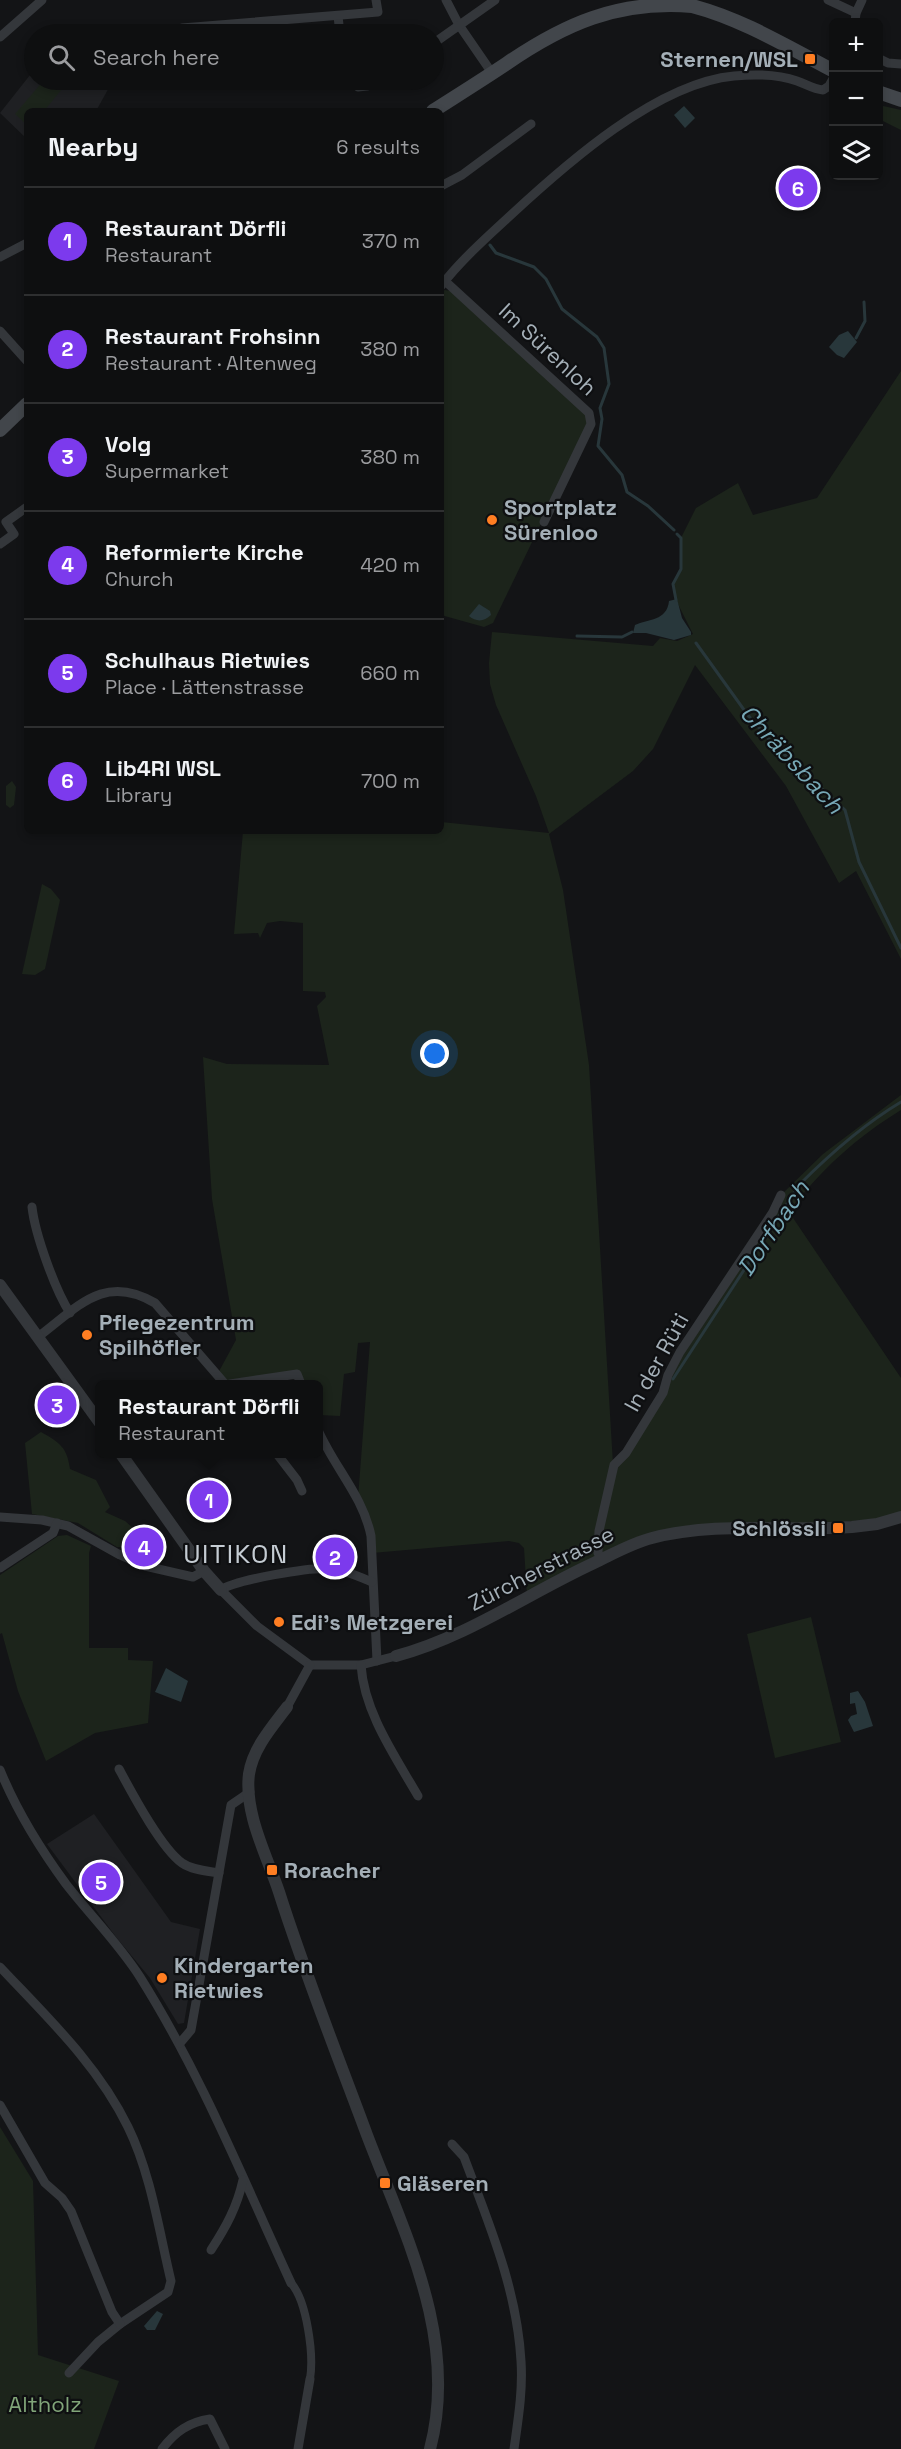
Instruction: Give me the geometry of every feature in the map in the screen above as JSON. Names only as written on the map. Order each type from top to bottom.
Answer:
[{"type":"main road","points":[[438,108],[561,27],[599,10],[641,1],[688,2],[730,19],[829,68]]},
{"type":"main road","points":[[883,93],[901,100]]},
{"type":"main road","points":[[0,430],[24,407]]},
{"type":"street","points":[[0,37],[42,0]]},
{"type":"street","points":[[264,24],[378,12],[376,0]]},
{"type":"street","points":[[446,0],[459,25],[492,73]]},
{"type":"street","points":[[444,36],[495,0]]},
{"type":"street","points":[[828,0],[855,18],[862,0]]},
{"type":"street","points":[[338,16],[339,24]]},
{"type":"street","points":[[883,60],[901,64]]},
{"type":"street","points":[[444,283],[477,247],[562,168],[615,129],[663,100],[700,83],[732,76],[780,77],[823,90],[829,86]]},
{"type":"street","points":[[444,184],[462,175],[531,124]]},
{"type":"street","points":[[0,257],[24,245]]},
{"type":"street","name":"Im Sürenloh","points":[[444,285],[589,413],[591,424],[544,522]]},
{"type":"street","points":[[0,331],[24,358]]},
{"type":"street","points":[[0,544],[14,534],[6,522],[24,509]]},
{"type":"street","name":"In der Rüti","points":[[602,1559],[598,1553],[599,1531],[614,1465],[626,1453],[663,1393],[668,1375],[680,1353],[773,1212],[781,1195]]},
{"type":"street","points":[[32,1207],[34,1223],[62,1301],[70,1313]]},
{"type":"street","points":[[0,1285],[95,1417]]},
{"type":"street","points":[[38,1337],[91,1298],[117,1289],[143,1296],[155,1303],[222,1380]]},
{"type":"street","points":[[257,1380],[297,1374],[299,1380]]},
{"type":"street","points":[[323,1438],[358,1498],[368,1521],[377,1661]]},
{"type":"street","points":[[124,1458],[204,1571],[221,1590],[257,1626],[310,1665],[287,1707],[258,1747],[249,1773],[254,1819],[294,1938],[423,2279],[435,2337],[438,2366],[437,2402],[430,2449]]},
{"type":"street","points":[[280,1458],[297,1480],[302,1491]]},
{"type":"street","points":[[0,1517],[57,1523],[81,1531],[120,1555],[145,1566],[193,1577],[204,1571]]},
{"type":"street","name":"Zürcherstrasse","points":[[310,1665],[361,1665],[428,1648],[462,1633],[565,1576],[651,1538],[705,1529],[838,1528],[877,1524],[901,1517]]},
{"type":"street","points":[[0,1568],[53,1533],[57,1523]]},
{"type":"street","points":[[221,1590],[237,1583],[320,1568],[345,1572],[372,1582]]},
{"type":"street","points":[[361,1665],[362,1680],[374,1714],[418,1796]]},
{"type":"street","points":[[119,1769],[141,1808],[172,1853],[194,1869],[219,1873]]},
{"type":"street","points":[[0,1770],[34,1834],[58,1872],[138,1974],[180,2043],[213,2108],[291,2283],[298,2291],[310,2352],[310,2379],[298,2449]]},
{"type":"street","points":[[180,2043],[190,2030],[231,1805],[250,1792]]},
{"type":"street","points":[[0,1967],[67,2038],[98,2075],[129,2128],[147,2179],[171,2282],[168,2292],[120,2324],[98,2342],[69,2373]]},
{"type":"street","points":[[0,2105],[45,2183],[63,2198],[71,2211],[112,2312],[120,2324]]},
{"type":"street","points":[[452,2144],[464,2157],[503,2262],[515,2312],[521,2363],[520,2412],[514,2449]]},
{"type":"street","points":[[211,2250],[231,2219],[239,2200],[243,2179]]},
{"type":"street","points":[[162,2449],[172,2437],[194,2421],[210,2419],[225,2449]]},
{"type":"shaded area","points":[[24,83],[24,90],[108,90],[98,108],[24,108],[24,136],[0,113]]},
{"type":"shaded area","points":[[684,106],[695,118],[685,128],[674,115]]},
{"type":"shaded area","points":[[848,331],[857,342],[844,358],[829,347],[839,335]]},
{"type":"shaded area","points":[[677,599],[682,618],[691,635],[674,640],[646,633],[633,633],[635,625],[661,616],[669,601]]},
{"type":"shaded area","points":[[479,604],[490,611],[491,615],[483,620],[469,616]]},
{"type":"shaded area","points":[[166,1668],[188,1681],[181,1702],[155,1692]]},
{"type":"shaded area","points":[[858,1691],[865,1702],[873,1726],[854,1732],[848,1720],[857,1714],[855,1703],[850,1704],[850,1693]]},
{"type":"shaded area","points":[[94,1814],[171,1922],[200,1929],[184,2023],[178,2024],[150,1978],[116,1937],[47,1844]]},
{"type":"shaded area","points":[[157,2311],[163,2314],[155,2330],[147,2330],[144,2326]]},
{"type":"green space","points":[[35,90],[61,90],[46,108],[24,108],[24,122],[15,114]]},
{"type":"green space","points":[[883,106],[901,110],[901,130],[883,121]]},
{"type":"green space","name":"Sportplatz Sürenloo","points":[[444,290],[450,291],[588,415],[589,424],[493,623],[484,627],[444,616]]},
{"type":"green space","points":[[901,371],[901,959],[856,871],[839,883],[786,786],[695,665],[653,749],[633,771],[549,834],[563,890],[589,1065],[613,1464],[626,1453],[668,1375],[781,1195],[823,1154],[901,1095],[901,1110],[869,1131],[840,1155],[813,1182],[789,1212],[901,1378],[901,1517],[651,1538],[527,1596],[524,1548],[519,1543],[509,1541],[372,1553],[358,1498],[370,1342],[358,1343],[355,1372],[344,1374],[340,1416],[323,1415],[323,1380],[299,1380],[297,1374],[257,1380],[224,1380],[217,1375],[236,1340],[212,1199],[203,1057],[227,1064],[329,1065],[317,1006],[326,997],[325,992],[303,991],[303,923],[280,921],[267,923],[260,938],[258,933],[234,934],[243,834],[444,834],[444,822],[549,833],[536,796],[496,705],[490,684],[489,663],[492,632],[653,646],[660,638],[677,641],[693,634],[676,600],[673,584],[681,569],[681,538],[696,508],[738,483],[753,515],[817,498]]},
{"type":"green space","points":[[12,781],[16,787],[14,805],[10,808],[6,805],[6,786]]},
{"type":"green space","points":[[42,884],[51,889],[60,900],[45,969],[35,975],[22,974]]},
{"type":"green space","points":[[41,1432],[62,1446],[70,1469],[96,1480],[110,1507],[105,1512],[125,1521],[134,1529],[124,1547],[117,1547],[78,1523],[32,1514],[25,1443]]},
{"type":"green space","points":[[67,1535],[91,1546],[89,1553],[89,1648],[128,1648],[128,1660],[153,1661],[148,1723],[95,1733],[46,1761],[18,1691],[2,1633],[0,1634],[0,1575],[58,1536]]},
{"type":"green space","points":[[811,1617],[841,1742],[775,1758],[747,1634]]},
{"type":"green space","name":"Altholz","points":[[0,2127],[33,2181],[38,2355],[119,2381],[94,2449],[0,2449]]},
{"type":"waterway","points":[[490,245],[496,253],[534,267],[546,279],[562,309],[597,337],[604,348],[609,384],[600,408],[602,419],[598,446],[622,475],[627,492],[648,506],[674,530]]},
{"type":"waterway","points":[[856,338],[865,321],[864,302]]},
{"type":"waterway","points":[[676,600],[673,584],[681,569],[681,538],[677,534]]},
{"type":"waterway","points":[[577,636],[622,637],[632,632]]},
{"type":"waterway","name":"Chräbsbach","points":[[696,643],[747,714],[774,745],[845,810],[859,862],[901,948]]},
{"type":"waterway","name":"Dorfbach","points":[[673,1379],[800,1184],[848,1140],[901,1102]]},
{"type":"place","name":"Sternen/WSL","points":[[810,59]]},
{"type":"place","name":"Lib4RI WSL","points":[[798,188]]},
{"type":"place","name":"Sportplatz Sürenloo","points":[[492,520]]},
{"type":"place","name":"Pflegezentrum Spilhöfler","points":[[87,1335]]},
{"type":"place","name":"Volg","points":[[57,1405]]},
{"type":"place","name":"Restaurant Dörfli","points":[[209,1500]]},
{"type":"place","name":"Schlössli","points":[[838,1528]]},
{"type":"place","name":"Reformierte Kirche","points":[[144,1547]]},
{"type":"place","name":"Restaurant Frohsinn","points":[[335,1557]]},
{"type":"place","name":"Edi's Metzgerei","points":[[279,1622]]},
{"type":"place","name":"Roracher","points":[[272,1870]]},
{"type":"place","name":"Schulhaus Rietwies","points":[[101,1882]]},
{"type":"place","name":"Kindergarten Rietwies","points":[[162,1978]]},
{"type":"place","name":"Gläseren","points":[[385,2183]]},
{"type":"district","name":"UITIKON","points":[[236,1554]]}]
